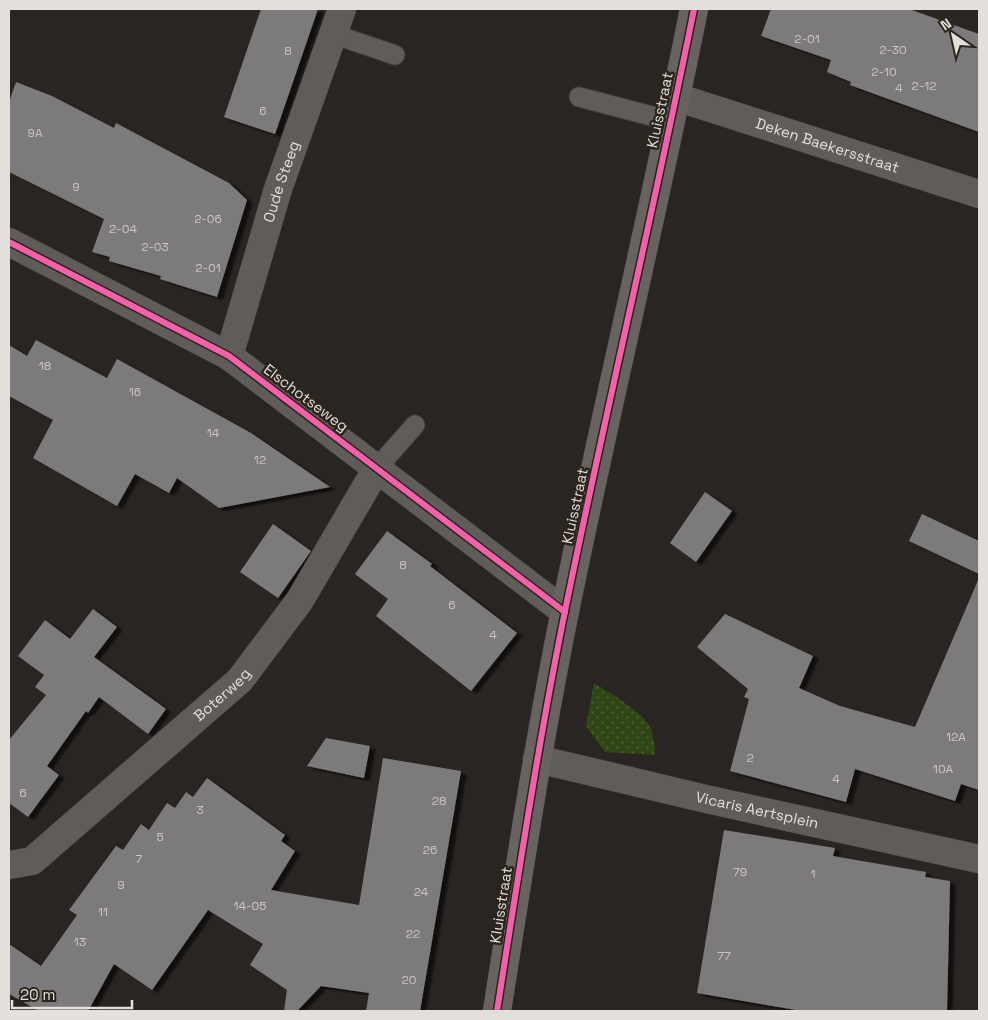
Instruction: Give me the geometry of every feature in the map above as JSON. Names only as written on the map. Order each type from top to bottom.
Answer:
[{"type":"street","name":"Oude Steeg","points":[[230,356],[278,189],[342,9]]},
{"type":"street","name":"Kluisstraat","points":[[497,1011],[537,759],[565,612],[694,9]]},
{"type":"street","name":"Deken Baekersstraat","points":[[674,109],[979,194]]},
{"type":"street","name":"Elschotseweg","points":[[9,242],[230,356],[565,612]]},
{"type":"street","name":"Boterweg","points":[[9,865],[32,861],[240,680],[300,600],[377,468]]},
{"type":"street","name":"Vicaris Aertsplein","points":[[537,759],[979,859]]},
{"type":"lane","points":[[333,34],[395,55]]},
{"type":"lane","points":[[579,97],[674,109]]},
{"type":"lane","points":[[377,468],[415,425]]},
{"type":"green space","points":[[594,683],[626,703],[642,717],[651,729],[655,745],[655,755],[605,752],[586,726]]},
{"type":"building","points":[[261,9],[318,9],[275,134],[224,117]]},
{"type":"building","points":[[771,9],[909,9],[979,34],[979,132],[850,85],[851,82],[827,72],[831,60],[761,36]]},
{"type":"building","points":[[16,82],[52,96],[114,128],[116,123],[229,183],[247,200],[217,297],[160,279],[161,276],[109,261],[110,257],[92,252],[104,219],[9,172],[9,102]]},
{"type":"building","points":[[36,340],[107,378],[117,359],[251,433],[330,487],[219,508],[177,478],[169,493],[135,474],[117,506],[33,458],[53,420],[9,396],[9,345],[27,356]]},
{"type":"building","points":[[705,492],[732,511],[696,562],[670,543]]},
{"type":"building","points":[[922,514],[979,541],[979,574],[909,541]]},
{"type":"building","points":[[273,524],[311,551],[278,598],[240,572]]},
{"type":"building","points":[[387,531],[432,564],[430,566],[517,633],[471,691],[376,616],[388,599],[355,574]]},
{"type":"building","points":[[979,578],[979,790],[961,784],[955,801],[855,769],[846,802],[730,771],[749,699],[744,697],[748,689],[697,647],[725,614],[813,656],[799,688],[840,706],[915,727]]},
{"type":"building","points":[[93,609],[117,627],[94,657],[166,709],[148,734],[99,697],[88,713],[86,711],[47,766],[59,775],[28,817],[9,803],[9,740],[46,695],[35,687],[44,675],[18,656],[45,620],[70,639]]},
{"type":"building","points":[[326,738],[370,746],[364,778],[307,766]]},
{"type":"building","points":[[383,758],[461,771],[420,1011],[366,1011],[369,993],[321,986],[297,1011],[284,1011],[287,990],[250,965],[263,944],[208,910],[152,990],[114,964],[88,1011],[39,1011],[9,994],[9,944],[41,966],[77,915],[69,910],[116,846],[123,850],[141,824],[149,830],[167,803],[175,808],[186,792],[193,797],[207,778],[285,835],[281,841],[295,851],[271,890],[359,905]]},
{"type":"building","points":[[724,830],[835,848],[833,856],[926,872],[925,877],[950,881],[947,1011],[802,1011],[697,993]]},
{"type":"cycle path","points":[[497,1011],[555,661],[694,9]]},
{"type":"cycle path","points":[[9,242],[229,356],[565,612]]}]
